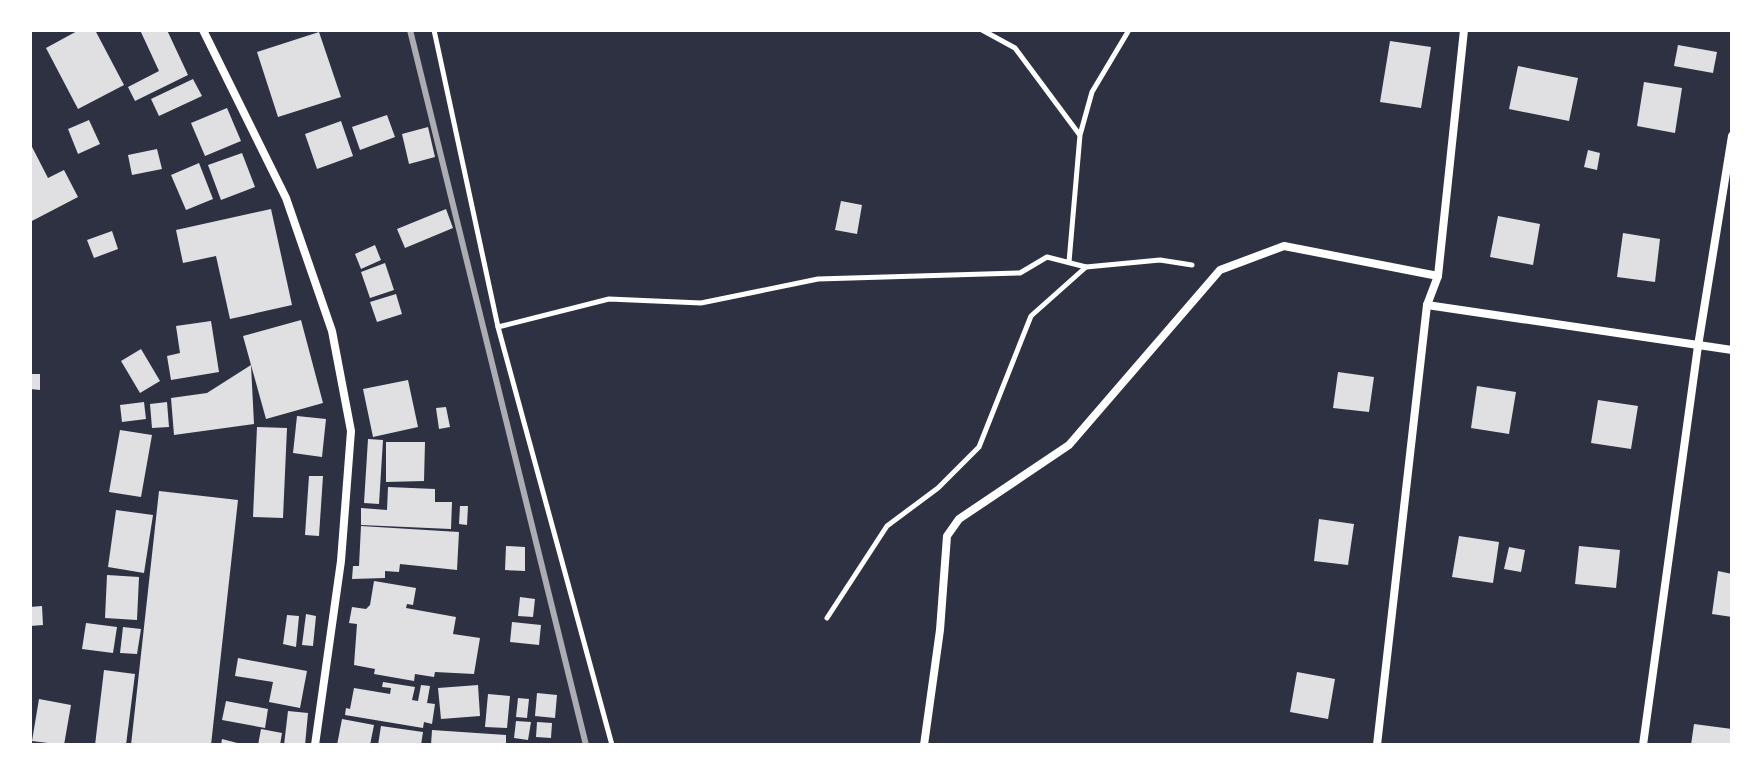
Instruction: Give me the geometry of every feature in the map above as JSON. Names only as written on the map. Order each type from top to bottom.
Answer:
[{"type":"street","points":[[203,30],[286,198],[332,331],[351,431],[341,561],[315,745]]},
{"type":"street","points":[[1377,745],[1427,305],[1438,276],[1464,30]]},
{"type":"street","points":[[1643,745],[1698,346],[1732,136]]},
{"type":"street","points":[[924,745],[940,630],[947,536],[959,519],[1069,445],[1220,270],[1284,246],[1341,254],[1438,276]]},
{"type":"street","points":[[1427,305],[1732,350]]},
{"type":"path","points":[[434,30],[498,327],[612,745]]},
{"type":"path","points":[[982,30],[1015,48],[1080,135]]},
{"type":"path","points":[[1069,262],[1080,135],[1092,92],[1129,30]]},
{"type":"path","points":[[498,327],[609,299],[701,303],[818,279],[1020,273],[1047,257],[1086,267],[1160,260],[1220,270]]},
{"type":"path","points":[[827,618],[887,526],[938,488],[979,447],[1031,316],[1086,267]]},
{"type":"building","points":[[79,30],[95,30],[124,85],[78,109],[46,48]]},
{"type":"building","points":[[140,30],[167,30],[188,75],[135,101],[128,87],[159,71]]},
{"type":"building","points":[[319,32],[341,97],[278,117],[257,52]]},
{"type":"building","points":[[1390,41],[1431,47],[1421,108],[1380,102]]},
{"type":"building","points":[[1678,45],[1717,52],[1713,73],[1674,66]]},
{"type":"building","points":[[1518,66],[1578,78],[1569,121],[1509,109]]},
{"type":"building","points":[[193,79],[202,96],[159,116],[151,99]]},
{"type":"building","points":[[1644,82],[1682,88],[1675,133],[1637,126]]},
{"type":"building","points":[[227,108],[241,141],[205,156],[191,123]]},
{"type":"building","points":[[387,115],[395,137],[360,150],[352,127]]},
{"type":"building","points":[[89,120],[100,144],[78,154],[68,129]]},
{"type":"building","points":[[341,121],[353,156],[317,169],[305,134]]},
{"type":"building","points":[[428,127],[435,157],[409,164],[402,134]]},
{"type":"building","points":[[30,143],[48,178],[64,170],[78,197],[30,222]]},
{"type":"building","points":[[157,149],[162,169],[132,175],[128,155]]},
{"type":"building","points":[[1588,150],[1600,153],[1597,170],[1584,167]]},
{"type":"building","points":[[242,153],[255,187],[221,200],[208,165]]},
{"type":"building","points":[[199,163],[213,199],[186,210],[171,175]]},
{"type":"building","points":[[841,201],[862,205],[857,234],[835,230]]},
{"type":"building","points":[[271,209],[292,305],[230,319],[216,256],[183,263],[176,230]]},
{"type":"building","points":[[446,209],[453,228],[405,248],[397,229]]},
{"type":"building","points":[[1498,216],[1540,224],[1533,265],[1490,257]]},
{"type":"building","points":[[112,231],[118,249],[94,258],[87,240]]},
{"type":"building","points":[[1623,233],[1660,239],[1655,282],[1617,277]]},
{"type":"building","points":[[375,245],[381,260],[361,269],[355,254]]},
{"type":"building","points":[[385,263],[394,290],[370,298],[361,272]]},
{"type":"building","points":[[396,294],[402,314],[377,322],[370,302]]},
{"type":"building","points":[[301,320],[323,403],[266,419],[243,336]]},
{"type":"building","points":[[211,321],[219,372],[171,380],[167,356],[180,353],[176,326]]},
{"type":"building","points":[[141,349],[160,381],[140,393],[121,361]]},
{"type":"building","points":[[251,365],[254,424],[174,435],[171,398],[207,393]]},
{"type":"building","points":[[1338,372],[1374,377],[1369,412],[1333,408]]},
{"type":"building","points":[[30,374],[40,374],[40,390],[30,389]]},
{"type":"building","points":[[408,380],[418,427],[373,437],[363,389]]},
{"type":"building","points":[[1477,386],[1516,392],[1509,434],[1471,428]]},
{"type":"building","points":[[1598,400],[1638,406],[1631,449],[1591,443]]},
{"type":"building","points":[[144,402],[146,419],[122,422],[120,405]]},
{"type":"building","points":[[167,402],[169,427],[152,428],[150,404]]},
{"type":"building","points":[[446,407],[450,427],[439,429],[436,408]]},
{"type":"building","points":[[297,416],[326,419],[322,457],[293,453]]},
{"type":"building","points":[[257,427],[287,428],[283,518],[253,517]]},
{"type":"building","points":[[120,430],[152,435],[141,497],[109,492]]},
{"type":"building","points":[[368,439],[383,440],[379,504],[364,503]]},
{"type":"building","points":[[386,442],[425,442],[424,481],[386,482]]},
{"type":"building","points":[[309,476],[323,476],[319,536],[305,535]]},
{"type":"building","points":[[388,487],[435,489],[435,502],[452,502],[451,529],[361,525],[361,508],[387,510]]},
{"type":"building","points":[[159,491],[238,500],[211,745],[131,745]]},
{"type":"building","points":[[460,506],[468,506],[467,525],[459,524]]},
{"type":"building","points":[[116,510],[153,515],[144,573],[108,567]]},
{"type":"building","points":[[1319,519],[1354,524],[1348,565],[1314,561]]},
{"type":"building","points":[[361,526],[459,532],[457,570],[400,564],[399,572],[385,571],[385,578],[352,579],[353,566],[359,566]]},
{"type":"building","points":[[1459,536],[1499,542],[1493,583],[1452,577]]},
{"type":"building","points":[[506,546],[525,547],[525,571],[505,570]]},
{"type":"building","points":[[1579,546],[1620,550],[1616,588],[1575,584]]},
{"type":"building","points":[[1509,547],[1525,550],[1521,572],[1504,569]]},
{"type":"building","points":[[1718,571],[1732,574],[1732,617],[1712,614]]},
{"type":"building","points":[[107,575],[139,577],[137,620],[105,618]]},
{"type":"building","points":[[374,581],[416,588],[413,605],[407,604],[406,608],[456,617],[453,634],[480,638],[474,674],[435,672],[434,677],[415,674],[414,681],[374,674],[375,669],[354,665],[357,624],[349,623],[352,607],[366,609],[370,605]]},
{"type":"building","points":[[520,597],[535,599],[533,617],[518,616]]},
{"type":"building","points":[[42,606],[43,625],[30,626],[30,607]]},
{"type":"building","points":[[306,614],[316,616],[313,646],[302,645]]},
{"type":"building","points":[[287,615],[299,616],[296,647],[283,644]]},
{"type":"building","points":[[512,622],[541,625],[539,645],[510,642]]},
{"type":"building","points":[[86,623],[117,627],[113,653],[82,649]]},
{"type":"building","points":[[123,627],[141,629],[137,654],[120,653]]},
{"type":"building","points":[[238,658],[307,671],[300,708],[269,702],[273,682],[235,676]]},
{"type":"building","points":[[104,670],[135,674],[126,745],[95,745]]},
{"type":"building","points":[[1297,672],[1335,679],[1328,719],[1290,712]]},
{"type":"building","points":[[383,682],[415,687],[412,700],[418,701],[421,685],[430,686],[427,703],[435,704],[432,724],[424,722],[423,728],[345,715],[346,708],[350,709],[354,688],[390,694],[391,688],[382,687]]},
{"type":"building","points":[[478,685],[480,716],[441,719],[438,688]]},
{"type":"building","points":[[537,693],[557,695],[555,718],[535,716]]},
{"type":"building","points":[[488,694],[510,696],[507,728],[485,727]]},
{"type":"building","points":[[518,698],[529,699],[527,718],[516,717]]},
{"type":"building","points":[[39,699],[71,705],[64,745],[32,741]]},
{"type":"building","points":[[226,701],[268,709],[265,728],[222,720]]},
{"type":"building","points":[[288,711],[308,713],[305,745],[284,745]]},
{"type":"building","points":[[342,719],[374,725],[370,745],[337,745]]},
{"type":"building","points":[[516,721],[531,722],[528,740],[514,738]]},
{"type":"building","points":[[537,722],[552,723],[551,738],[536,737]]},
{"type":"building","points":[[1694,724],[1732,729],[1732,745],[1691,745]]},
{"type":"building","points":[[381,726],[423,732],[421,745],[378,745]]},
{"type":"building","points":[[261,729],[282,733],[280,745],[258,745]]},
{"type":"building","points":[[432,730],[506,735],[506,745],[431,745]]},
{"type":"building","points":[[222,739],[241,744],[241,745],[221,745]]},
{"type":"railway","points":[[410,30],[586,745]]}]
